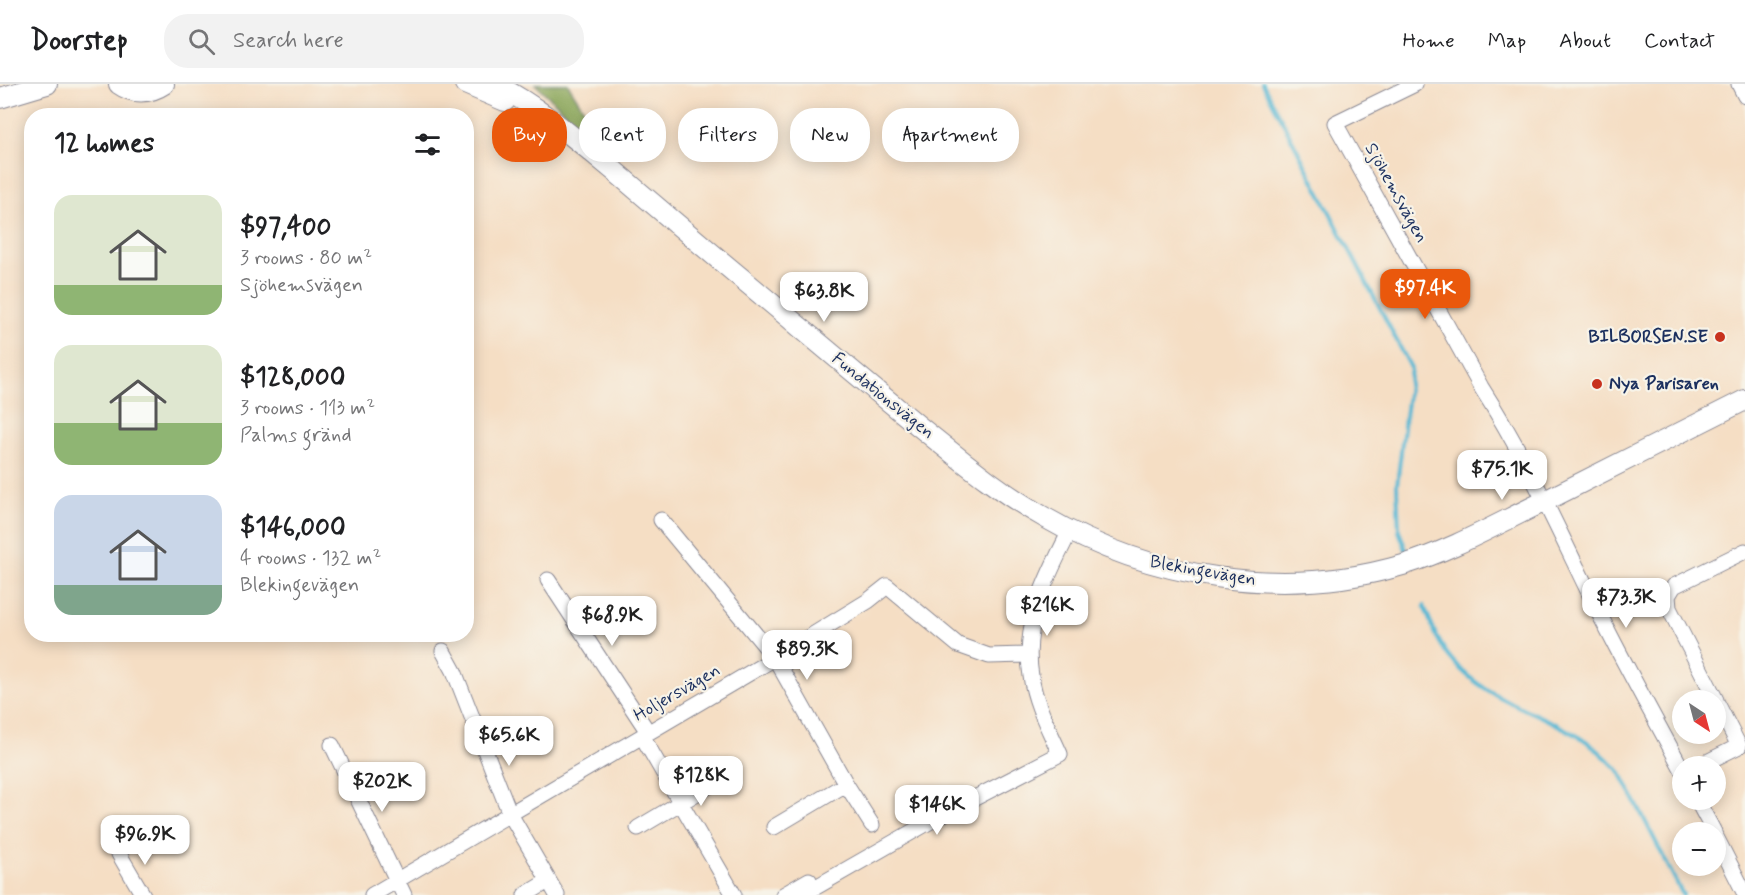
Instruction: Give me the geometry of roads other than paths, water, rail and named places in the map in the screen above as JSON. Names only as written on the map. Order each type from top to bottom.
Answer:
[{"type":"main road","points":[[0,98],[47,84]]},
{"type":"main road","points":[[118,84],[128,90],[141,92],[164,84]]},
{"type":"main road","name":"Fundationsvägen","points":[[465,84],[520,108]]},
{"type":"main road","name":"Fundationsvägen","points":[[494,84],[533,108]]},
{"type":"main road","name":"Fundationsvägen","points":[[567,133],[975,471],[1042,517],[1070,531]]},
{"type":"main road","name":"Blekingevägen","points":[[1070,531],[1138,559],[1195,574],[1251,581],[1335,579],[1402,565],[1463,541],[1745,400]]},
{"type":"street","name":"Sjöhemsvägen","points":[[1415,84],[1335,123],[1481,387],[1500,417],[1545,501],[1597,610],[1675,756]]},
{"type":"street","points":[[1739,84],[1745,96]]},
{"type":"street","points":[[661,520],[775,658],[846,784],[872,825]]},
{"type":"street","points":[[1058,750],[1035,694],[1030,676],[1029,655],[1034,614],[1044,582],[1070,531]]},
{"type":"street","points":[[1710,690],[1669,608],[1668,596],[1674,586],[1745,552]]},
{"type":"street","points":[[548,580],[645,734],[680,803],[734,895]]},
{"type":"street","name":"Holjersvägen","points":[[372,895],[775,658],[868,602],[887,586],[958,645],[989,656],[1029,655]]},
{"type":"street","points":[[443,651],[454,671],[510,814],[556,895]]},
{"type":"street","points":[[1719,756],[1739,746],[1726,721]]},
{"type":"street","points":[[332,745],[404,895]]},
{"type":"street","points":[[783,895],[880,838],[1058,750]]},
{"type":"street","points":[[801,895],[1058,750]]},
{"type":"street","points":[[638,828],[717,781]]},
{"type":"street","points":[[774,826],[846,784]]},
{"type":"street","points":[[119,854],[143,895]]},
{"type":"street","points":[[1726,857],[1745,894]]},
{"type":"street","points":[[525,895],[548,881]]},
{"type":"waterway","points":[[1263,84],[1411,368],[1397,485],[1399,531],[1406,550]]},
{"type":"waterway","points":[[1424,606],[1443,647],[1466,674],[1498,696],[1586,741],[1620,772],[1683,895]]},
{"type":"place","name":"BILBORSEN.SE","points":[[1720,337]]},
{"type":"place","name":"Nya Parisaren","points":[[1597,384]]}]
